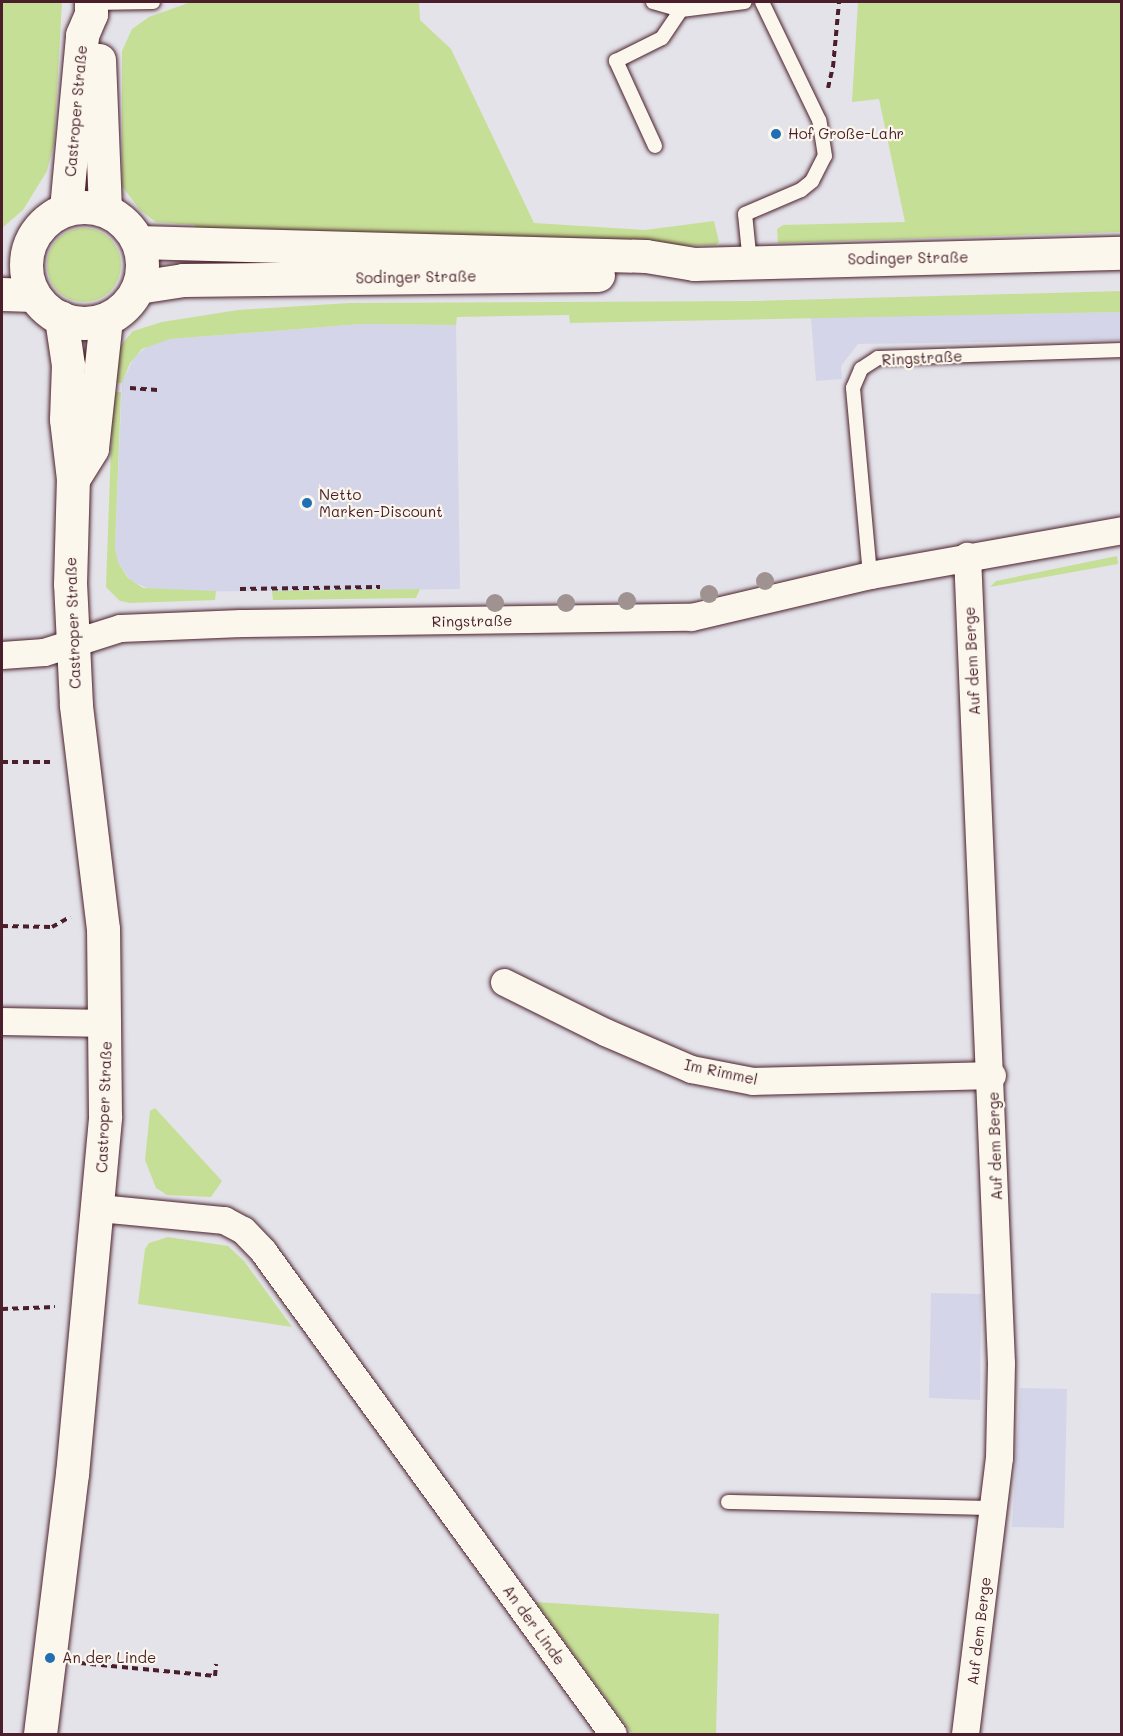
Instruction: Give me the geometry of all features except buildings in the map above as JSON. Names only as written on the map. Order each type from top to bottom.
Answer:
[{"type":"main road","name":"Castroper Straße","points":[[66,209],[82,35],[91,6]]},
{"type":"main road","name":"Castroper Straße","points":[[91,6],[99,35],[105,210]]},
{"type":"main road","points":[[85,206],[105,210],[130,228],[138,242],[142,265],[138,287],[126,306],[106,319],[76,322],[62,318],[34,295],[26,267],[14,256],[41,225],[66,209],[85,206]]},
{"type":"main road","name":"Sodinger Straße","points":[[138,242],[646,256],[694,264],[1122,253]]},
{"type":"main road","name":"Sodinger Straße","points":[[138,287],[183,280],[648,275],[694,264]]},
{"type":"main road","points":[[2,294],[34,295]]},
{"type":"main road","name":"Castroper Straße","points":[[40,1734],[99,1208],[107,1023],[103,929],[83,762],[72,642],[73,479],[66,419],[68,365],[62,318]]},
{"type":"main road","points":[[73,479],[92,448],[98,365],[106,319]]},
{"type":"street","name":"Ringstraße","points":[[2,655],[44,652],[120,628],[241,623],[691,617],[870,575],[1122,530]]},
{"type":"street","name":"Auf dem Berge","points":[[965,1734],[993,1508],[1001,1363],[992,1075],[967,556]]},
{"type":"street","name":"Im Rimmel","points":[[504,982],[605,1032],[692,1069],[732,1077],[753,1081],[992,1075]]},
{"type":"street","points":[[2,1021],[107,1023]]},
{"type":"street","name":"An der Linde","points":[[99,1208],[224,1220],[243,1230],[270,1261],[614,1734]]},
{"type":"lane","points":[[91,6],[153,2]]},
{"type":"lane","points":[[653,2],[680,6],[745,2]]},
{"type":"lane","points":[[750,263],[745,214],[801,190],[812,181],[825,156],[819,120],[762,2]]},
{"type":"lane","points":[[655,146],[616,61],[663,38],[680,6]]},
{"type":"lane","name":"Ringstraße","points":[[870,575],[853,388],[861,369],[878,358],[1122,350]]},
{"type":"lane","points":[[728,1502],[993,1508]]},
{"type":"path","points":[[819,120],[833,67],[839,2]]},
{"type":"path","points":[[126,388],[161,390]]},
{"type":"path","points":[[240,589],[380,587]]},
{"type":"path","points":[[2,762],[83,762]]},
{"type":"path","points":[[2,926],[52,927],[74,914]]},
{"type":"path","points":[[2,1309],[50,1306],[88,1310]]},
{"type":"path","points":[[49,1660],[215,1676],[216,1664]]},
{"type":"shaded area","points":[[1121,312],[1121,340],[858,344],[841,366],[842,379],[816,381],[811,317]]},
{"type":"shaded area","points":[[361,324],[456,325],[460,589],[157,592],[131,581],[118,562],[115,548],[122,383],[134,357],[151,344],[170,339]]},
{"type":"shaded area","points":[[931,1293],[981,1294],[980,1400],[929,1398]]},
{"type":"shaded area","points":[[1020,1388],[1067,1389],[1064,1528],[1012,1527]]},
{"type":"green space","points":[[2,2],[62,2],[54,143],[47,171],[23,210],[2,228]]},
{"type":"green space","points":[[191,2],[419,2],[420,20],[451,49],[534,223],[645,230],[714,221],[719,242],[716,245],[605,248],[196,237],[195,225],[156,222],[140,210],[122,186],[122,51],[132,29],[149,17]]},
{"type":"green space","points":[[858,2],[1121,2],[1121,232],[778,243],[777,229],[783,225],[905,222],[879,99],[852,102]]},
{"type":"green space","points":[[84,228],[105,234],[115,244],[121,265],[115,286],[105,296],[84,302],[63,296],[53,286],[47,265],[53,244],[63,234]]},
{"type":"green space","points":[[1121,291],[1121,312],[570,323],[569,315],[457,317],[456,325],[361,324],[170,339],[142,349],[130,363],[122,383],[113,383],[117,350],[133,331],[162,322],[238,310],[349,303],[757,301]]},
{"type":"green space","points":[[113,392],[121,392],[115,548],[118,562],[128,578],[143,588],[216,591],[215,600],[130,603],[120,601],[106,587]]},
{"type":"green space","points":[[1117,556],[1118,564],[990,587],[996,581]]},
{"type":"green space","points":[[420,589],[416,598],[273,600],[272,591]]},
{"type":"green space","points":[[155,1108],[222,1181],[211,1197],[167,1195],[156,1188],[145,1160],[150,1111]]},
{"type":"green space","points":[[168,1237],[228,1246],[244,1261],[292,1327],[138,1304],[145,1249],[149,1243]]},
{"type":"green space","points":[[536,1602],[719,1614],[716,1734],[632,1734]]},
{"type":"place","name":"Hof Große-Lahr","points":[[776,134]]},
{"type":"place","name":"Netto Marken-Discount","points":[[307,503]]},
{"type":"place","name":"An der Linde","points":[[50,1658]]}]
